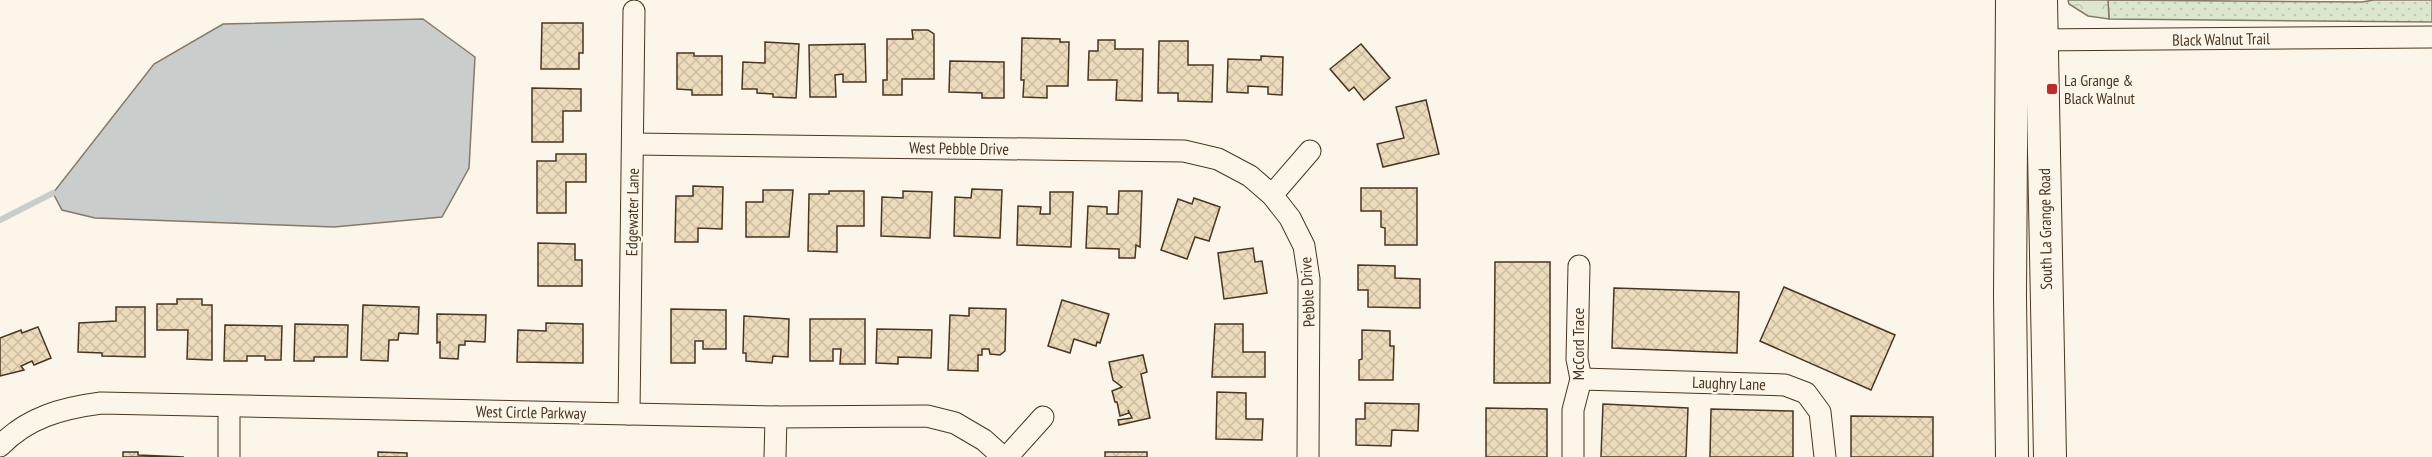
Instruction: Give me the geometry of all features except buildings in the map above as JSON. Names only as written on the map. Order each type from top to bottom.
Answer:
[{"type":"highway","name":"South La Grange Road","points":[[2012,0],[2026,40],[2050,457]]},
{"type":"highway","name":"South La Grange Road","points":[[2012,457],[2010,295],[2026,40],[2041,0]]},
{"type":"street","name":"Edgewater Lane","points":[[629,414],[634,11]]},
{"type":"street","name":"Black Walnut Trail","points":[[2026,40],[2432,37]]},
{"type":"street","name":"West Pebble Drive","points":[[633,144],[1184,151],[1218,159],[1250,176],[1272,195]]},
{"type":"street","points":[[1272,195],[1310,151]]},
{"type":"street","name":"Pebble Drive","points":[[1272,195],[1290,218],[1304,246],[1309,279],[1308,457]]},
{"type":"street","name":"McCord Trace","points":[[1573,457],[1573,410],[1581,379],[1577,359],[1579,267]]},
{"type":"street","name":"Laughry Lane","points":[[1581,379],[1785,385],[1806,393],[1820,412],[1825,457]]},
{"type":"street","name":"West Circle Parkway","points":[[0,446],[16,431],[50,414],[101,403],[776,417],[927,416],[955,423],[984,440],[1005,457]]},
{"type":"street","points":[[229,406],[229,457]]},
{"type":"street","points":[[775,457],[776,417]]},
{"type":"street","points":[[1005,457],[1043,417]]},
{"type":"green space","points":[[2068,0],[2108,0],[2109,19],[2088,16],[2069,4]]},
{"type":"green space","points":[[2108,0],[2362,2],[2432,0],[2432,22],[2109,19]]},
{"type":"shaded area","points":[[423,19],[475,57],[469,168],[442,217],[334,227],[95,218],[62,210],[53,193],[154,64],[223,24]]},
{"type":"waterway","points":[[0,220],[53,193]]},
{"type":"place","name":"La Grange & Black Walnut","points":[[2052,89]]}]
